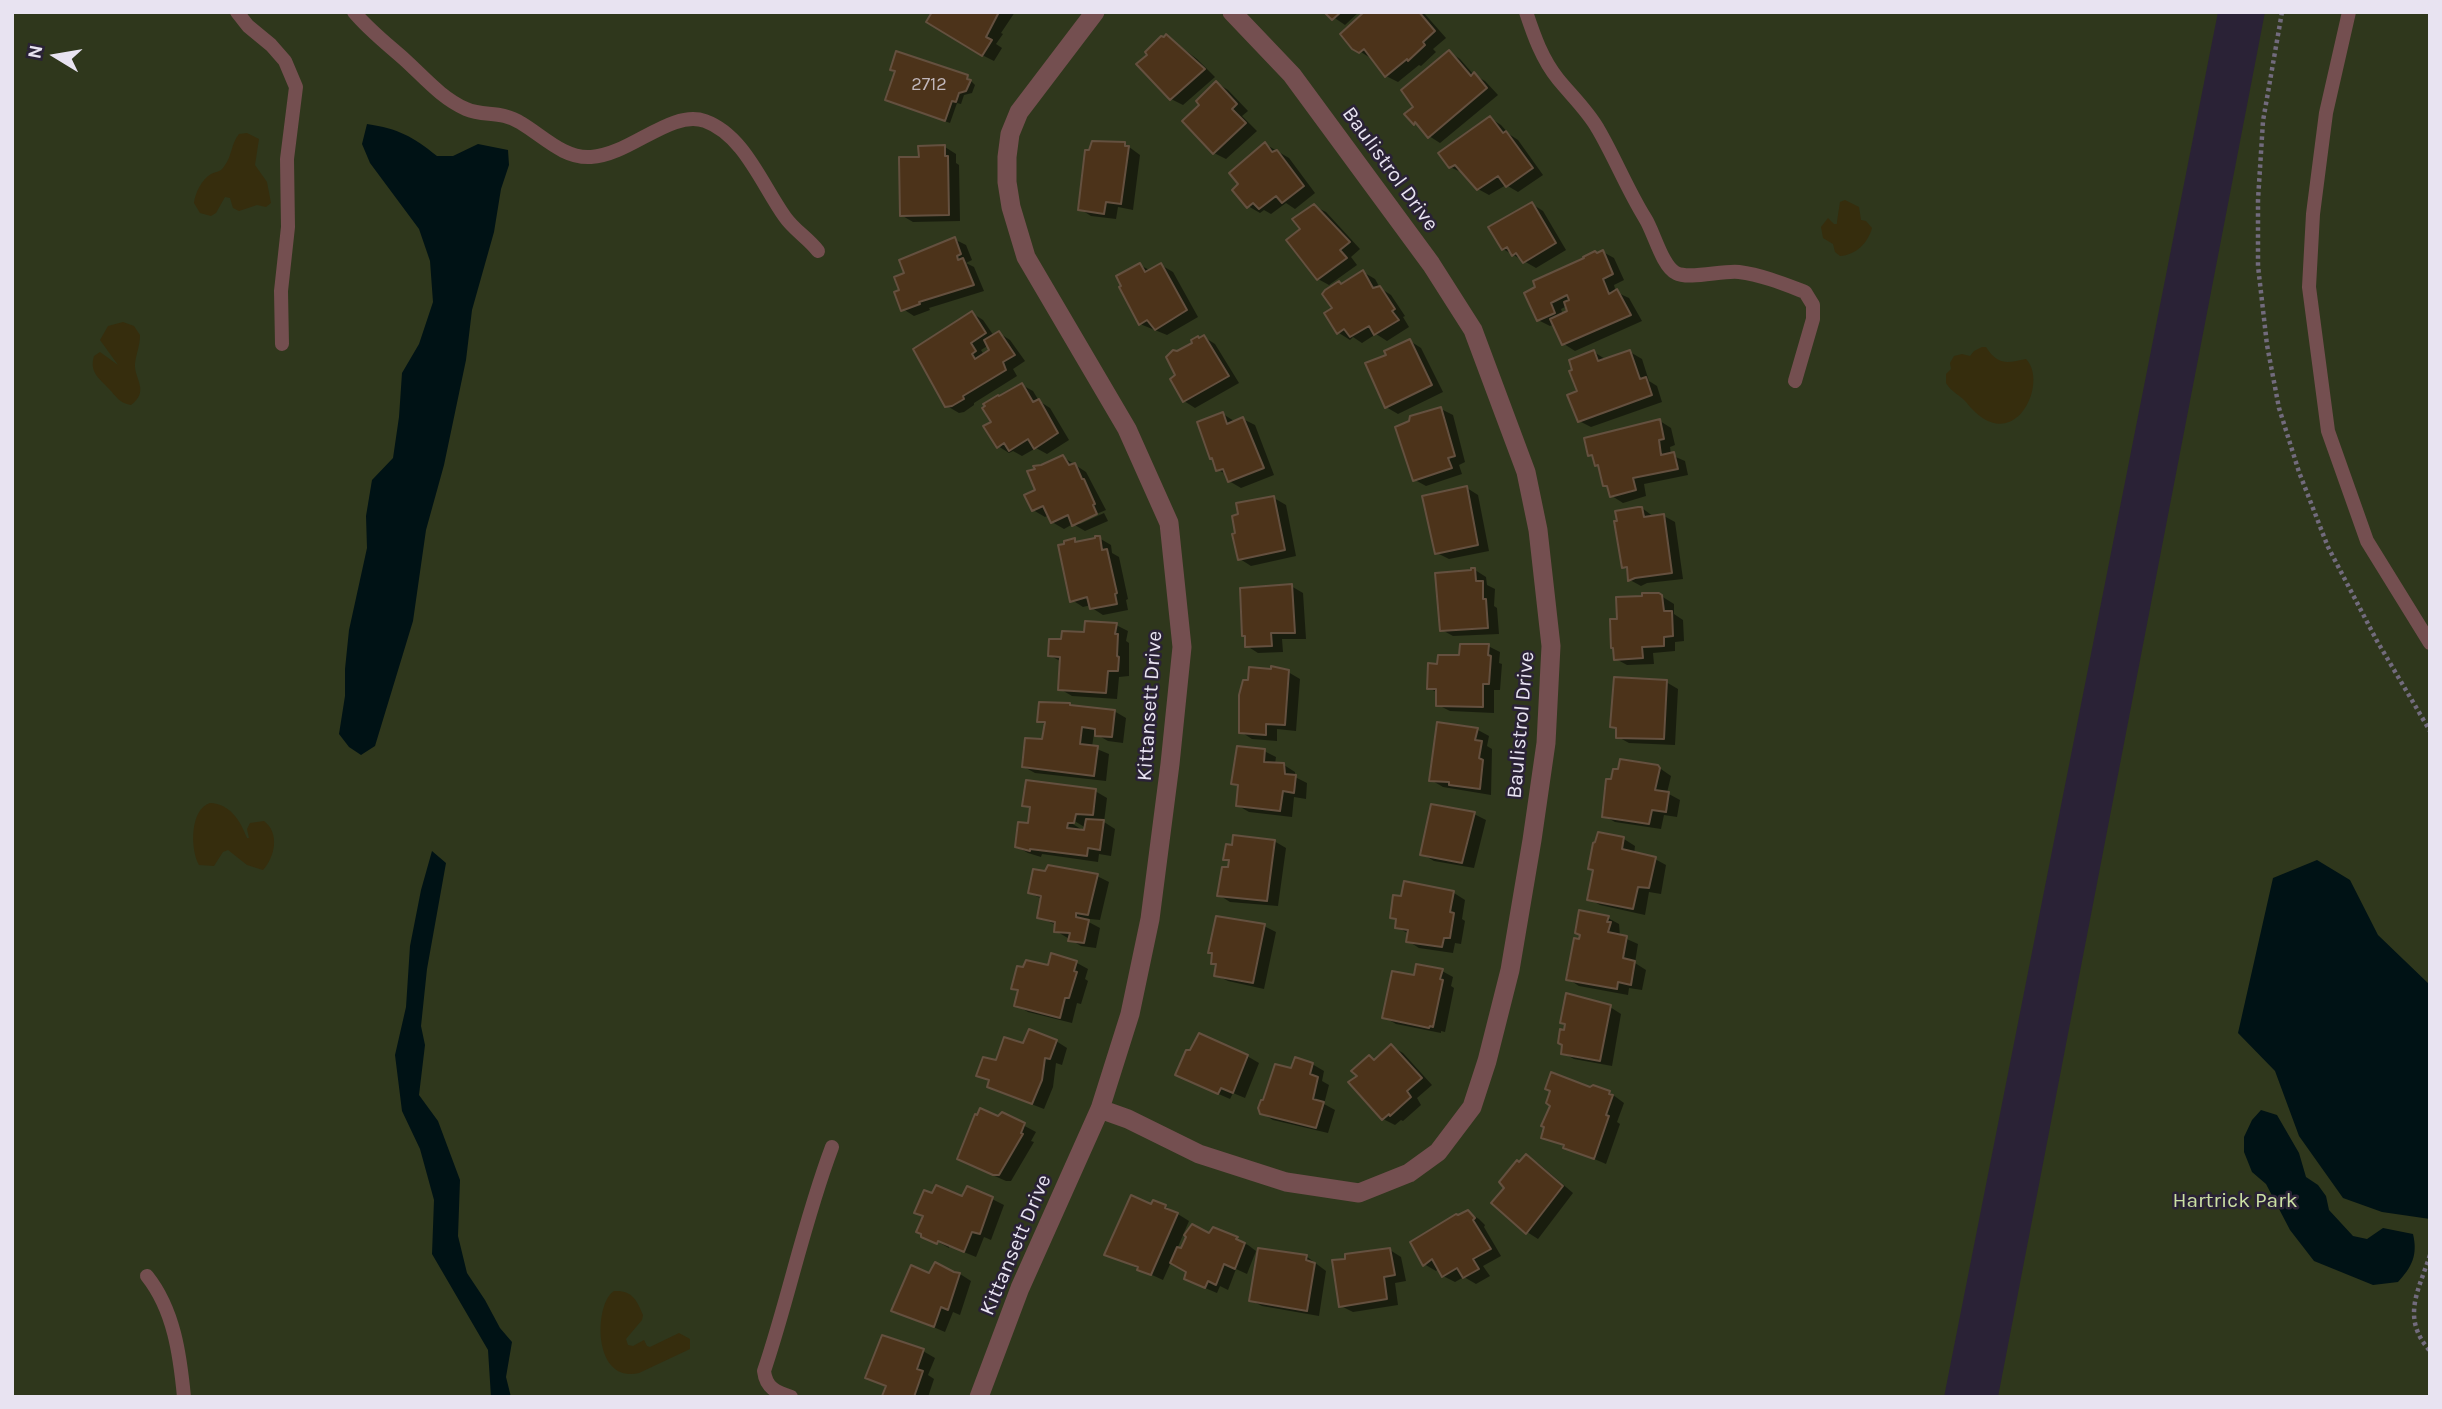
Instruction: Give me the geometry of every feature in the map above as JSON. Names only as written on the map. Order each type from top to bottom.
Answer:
[{"type":"street","name":"Kittansett Drive","points":[[979,1397],[1020,1288],[1100,1109],[1130,1014],[1150,919],[1182,647],[1169,523],[1127,429],[1026,257],[1007,182],[1010,134],[1019,112],[1095,12]]},
{"type":"street","name":"Baulistrol Drive","points":[[1100,1109],[1128,1119],[1199,1154],[1286,1182],[1359,1193],[1409,1173],[1438,1152],[1472,1107],[1487,1062],[1510,970],[1546,743],[1551,646],[1538,530],[1526,472],[1473,330],[1432,264],[1292,75],[1232,12]]},
{"type":"lane","points":[[237,12],[285,61],[296,87],[287,159],[288,227],[281,291],[282,344]]},
{"type":"lane","points":[[354,12],[372,33],[451,101],[468,111],[505,114],[555,146],[577,156],[592,157],[621,150],[680,119],[695,118],[719,127],[740,147],[786,219],[818,251]]},
{"type":"lane","points":[[1526,12],[1543,57],[1597,126],[1666,262],[1676,273],[1688,275],[1740,272],[1805,292],[1813,305],[1813,319],[1795,381]]},
{"type":"lane","points":[[2349,12],[2326,113],[2313,214],[2309,286],[2312,314],[2328,431],[2367,541],[2430,643]]},
{"type":"lane","points":[[792,1397],[772,1389],[765,1381],[764,1371],[799,1258],[814,1194],[832,1147]]},
{"type":"lane","points":[[147,1276],[158,1289],[171,1321],[184,1397]]},
{"type":"path","points":[[2430,1255],[2412,1315],[2419,1339],[2430,1351]]},
{"type":"green space","points":[[12,12],[2218,12],[1944,1397],[12,1397]]},
{"type":"green space","name":"Hartrick Park","points":[[2265,12],[2430,12],[2430,1397],[1998,1397]]},
{"type":"sand","points":[[247,133],[259,139],[255,165],[267,182],[271,203],[266,207],[257,205],[239,211],[233,208],[230,198],[225,197],[216,213],[211,216],[200,213],[194,203],[199,187],[208,176],[224,167],[239,134]]},
{"type":"sand","points":[[1845,200],[1859,207],[1861,220],[1866,221],[1872,228],[1868,239],[1860,247],[1840,256],[1835,252],[1833,244],[1823,238],[1821,227],[1828,218],[1837,224],[1840,202]]},
{"type":"sand","points":[[123,322],[134,326],[140,335],[135,369],[140,395],[131,405],[116,397],[99,378],[93,366],[94,356],[100,352],[118,365],[100,340],[108,326]]},
{"type":"sand","points":[[1986,347],[2004,362],[2026,359],[2032,370],[2030,399],[2012,421],[1998,424],[1983,418],[1946,383],[1946,374],[1951,369],[1950,363],[1954,356],[1970,356]]},
{"type":"sand","points":[[210,803],[229,810],[247,838],[250,823],[264,821],[269,826],[274,845],[263,870],[247,865],[228,850],[223,852],[214,866],[199,865],[193,840],[195,821],[203,807]]},
{"type":"sand","points":[[614,1291],[630,1294],[643,1315],[626,1339],[628,1345],[633,1346],[644,1340],[650,1347],[679,1333],[690,1339],[690,1349],[639,1373],[624,1373],[612,1367],[601,1341],[601,1325],[607,1298]]},
{"type":"shaded area","points":[[367,124],[405,134],[437,156],[453,156],[478,144],[508,150],[509,165],[472,310],[466,360],[444,465],[426,530],[413,621],[375,746],[361,755],[349,747],[339,734],[345,696],[349,630],[367,548],[366,516],[372,480],[393,458],[402,373],[419,344],[433,302],[430,261],[419,229],[370,163],[362,144]]},
{"type":"shaded area","points":[[432,851],[446,863],[427,969],[421,1026],[425,1045],[419,1095],[438,1121],[460,1180],[458,1236],[467,1273],[500,1328],[512,1342],[506,1377],[511,1397],[491,1397],[488,1350],[432,1254],[434,1200],[420,1149],[402,1111],[395,1055],[406,1007],[410,946]]},
{"type":"shaded area","points":[[2317,860],[2350,880],[2378,935],[2430,985],[2430,1219],[2382,1212],[2343,1198],[2299,1136],[2275,1071],[2238,1033],[2273,878]]},
{"type":"shaded area","points":[[2261,1110],[2277,1115],[2299,1153],[2306,1177],[2318,1185],[2326,1196],[2329,1210],[2353,1236],[2367,1239],[2383,1228],[2413,1234],[2413,1260],[2398,1282],[2373,1285],[2314,1261],[2290,1230],[2266,1184],[2252,1172],[2244,1152],[2244,1137],[2252,1120]]},
{"type":"building","points":[[932,12],[999,12],[986,37],[992,40],[982,56],[926,22]]},
{"type":"building","points":[[1324,12],[1341,12],[1332,20]]},
{"type":"building","points":[[1364,12],[1419,12],[1435,31],[1408,61],[1407,59],[1385,77],[1364,49],[1359,53],[1352,49],[1340,34]]},
{"type":"building","points":[[1166,34],[1205,69],[1170,100],[1136,64],[1147,55],[1145,52],[1161,36]]},
{"type":"building","points":[[1449,50],[1471,76],[1474,72],[1487,88],[1428,138],[1415,122],[1414,125],[1404,114],[1413,107],[1401,90]]},
{"type":"building","points":[[896,51],[968,75],[967,79],[971,80],[966,91],[959,93],[956,102],[952,101],[945,121],[885,100],[895,71],[890,70]]},
{"type":"building","points":[[1216,81],[1237,104],[1232,109],[1246,123],[1213,154],[1182,121],[1199,105],[1196,101]]},
{"type":"building","points":[[1490,116],[1503,133],[1506,131],[1533,168],[1506,187],[1498,176],[1477,190],[1455,165],[1449,168],[1438,153]]},
{"type":"building","points":[[1092,141],[1125,142],[1125,146],[1129,146],[1121,204],[1106,202],[1104,214],[1078,210],[1085,150],[1089,150]]},
{"type":"building","points":[[1265,142],[1272,152],[1277,150],[1304,186],[1282,203],[1276,196],[1259,209],[1253,203],[1247,208],[1232,190],[1238,184],[1229,173]]},
{"type":"building","points":[[945,145],[945,156],[948,156],[949,215],[900,216],[899,157],[919,157],[918,146]]},
{"type":"building","points":[[1532,202],[1556,243],[1523,263],[1516,253],[1512,256],[1507,247],[1502,250],[1488,227]]},
{"type":"building","points":[[1314,204],[1350,242],[1340,250],[1347,258],[1317,280],[1286,240],[1300,229],[1292,219]]},
{"type":"building","points":[[955,237],[961,254],[957,256],[958,260],[963,258],[974,285],[919,302],[920,304],[901,311],[894,292],[899,290],[894,277],[904,273],[899,260]]},
{"type":"building","points":[[1603,250],[1613,274],[1603,279],[1609,294],[1617,289],[1631,315],[1562,345],[1550,319],[1567,311],[1564,302],[1569,300],[1567,295],[1551,303],[1555,313],[1537,321],[1524,293],[1535,287],[1533,281],[1595,251],[1597,253]]},
{"type":"building","points":[[1140,263],[1145,272],[1161,263],[1187,310],[1155,330],[1147,320],[1139,325],[1116,276]]},
{"type":"building","points":[[1363,270],[1373,288],[1380,286],[1399,320],[1374,335],[1369,326],[1350,337],[1344,329],[1337,334],[1324,313],[1332,308],[1322,294],[1339,281],[1341,284]]},
{"type":"building","points":[[972,311],[986,333],[971,343],[976,351],[972,354],[975,359],[989,350],[984,340],[999,331],[1015,355],[1003,362],[1006,370],[963,396],[964,399],[945,407],[913,349]]},
{"type":"building","points":[[1204,335],[1229,376],[1183,402],[1170,379],[1175,375],[1166,357],[1173,350],[1177,351],[1192,343],[1191,340]]},
{"type":"building","points":[[1410,339],[1432,385],[1385,408],[1365,363],[1386,355],[1384,351]]},
{"type":"building","points":[[1594,350],[1598,361],[1630,350],[1640,379],[1646,377],[1652,395],[1578,422],[1567,395],[1577,391],[1569,371],[1572,370],[1569,360]]},
{"type":"building","points":[[1022,383],[1033,402],[1039,399],[1058,433],[1034,449],[1028,439],[1009,451],[1004,443],[997,448],[983,426],[991,422],[982,408],[985,406],[983,404]]},
{"type":"building","points":[[1441,407],[1455,456],[1448,458],[1452,468],[1413,481],[1395,427],[1409,421],[1410,416]]},
{"type":"building","points":[[1223,412],[1227,424],[1243,417],[1264,468],[1228,482],[1223,469],[1216,471],[1197,422]]},
{"type":"building","points":[[1660,419],[1664,439],[1659,440],[1661,455],[1674,452],[1678,469],[1633,478],[1636,490],[1610,497],[1607,486],[1603,486],[1598,465],[1595,466],[1592,455],[1588,456],[1584,438]]},
{"type":"building","points":[[1063,455],[1069,465],[1075,463],[1095,504],[1093,505],[1097,514],[1072,526],[1068,515],[1051,523],[1043,506],[1032,511],[1024,495],[1035,490],[1027,471],[1035,469],[1033,466]]},
{"type":"building","points":[[1467,486],[1478,545],[1435,554],[1422,496]]},
{"type":"building","points":[[1274,496],[1285,550],[1238,560],[1232,534],[1235,533],[1232,516],[1238,514],[1236,503]]},
{"type":"building","points":[[1642,507],[1644,517],[1664,514],[1672,573],[1628,581],[1627,567],[1622,568],[1614,521],[1617,521],[1615,511]]},
{"type":"building","points":[[1100,536],[1102,550],[1107,549],[1117,604],[1090,609],[1087,597],[1070,602],[1058,545],[1075,538],[1075,542]]},
{"type":"building","points":[[1475,568],[1476,581],[1483,581],[1488,628],[1440,631],[1435,573]]},
{"type":"building","points":[[1292,584],[1295,633],[1271,633],[1272,646],[1245,647],[1240,588]]},
{"type":"building","points":[[1642,593],[1662,595],[1664,611],[1672,611],[1673,636],[1664,637],[1664,646],[1642,647],[1643,658],[1614,660],[1610,619],[1617,619],[1616,597],[1642,596]]},
{"type":"building","points":[[1085,621],[1117,623],[1115,634],[1118,634],[1118,671],[1108,671],[1106,693],[1058,690],[1060,657],[1048,656],[1049,639],[1061,639],[1062,631],[1084,632]]},
{"type":"building","points":[[1460,644],[1489,644],[1489,684],[1483,684],[1483,707],[1436,706],[1436,689],[1427,689],[1428,663],[1437,664],[1438,655],[1459,655]]},
{"type":"building","points":[[1271,666],[1289,670],[1285,725],[1266,724],[1266,735],[1239,733],[1239,695],[1243,680],[1248,680],[1249,667],[1271,669]]},
{"type":"building","points":[[1614,677],[1667,680],[1664,739],[1616,738],[1616,728],[1610,727]]},
{"type":"building","points":[[1039,702],[1070,703],[1115,710],[1112,737],[1095,736],[1095,729],[1082,727],[1080,744],[1098,746],[1094,776],[1022,767],[1025,738],[1042,739],[1045,722],[1037,722]]},
{"type":"building","points":[[1437,722],[1478,728],[1475,740],[1482,741],[1479,758],[1483,760],[1480,789],[1449,785],[1449,782],[1429,781]]},
{"type":"building","points":[[1237,746],[1265,749],[1264,762],[1284,763],[1285,774],[1296,775],[1294,793],[1283,791],[1280,811],[1236,806],[1238,785],[1231,784]]},
{"type":"building","points":[[1620,759],[1658,765],[1660,768],[1655,790],[1669,792],[1666,812],[1652,810],[1649,824],[1602,817],[1606,779],[1611,779],[1613,769],[1618,769]]},
{"type":"building","points":[[1026,780],[1096,789],[1093,815],[1076,814],[1074,823],[1068,823],[1067,828],[1084,830],[1086,819],[1104,820],[1100,850],[1088,848],[1087,856],[1030,851],[1015,847],[1018,822],[1028,823],[1030,807],[1022,806]]},
{"type":"building","points":[[1431,804],[1475,812],[1462,863],[1420,855]]},
{"type":"building","points":[[1598,832],[1624,837],[1622,849],[1656,857],[1649,888],[1638,887],[1633,909],[1587,900],[1593,870],[1588,869]]},
{"type":"building","points":[[1233,835],[1275,840],[1267,901],[1217,896],[1222,867],[1228,867],[1229,860],[1223,860],[1226,844],[1232,845]]},
{"type":"building","points":[[1048,865],[1098,874],[1088,915],[1076,913],[1076,917],[1089,920],[1084,943],[1068,941],[1070,933],[1054,932],[1055,922],[1037,918],[1041,896],[1028,893],[1033,869],[1045,871]]},
{"type":"building","points":[[1404,881],[1454,891],[1450,912],[1454,913],[1450,938],[1444,938],[1442,947],[1406,942],[1408,930],[1395,928],[1396,919],[1390,918],[1393,895],[1401,896]]},
{"type":"building","points":[[1579,910],[1609,916],[1607,922],[1611,922],[1608,932],[1627,936],[1623,958],[1635,961],[1631,985],[1618,982],[1617,989],[1566,980],[1574,938],[1579,939],[1580,935],[1575,933]]},
{"type":"building","points":[[1216,916],[1265,924],[1253,983],[1214,976],[1216,964],[1211,964],[1212,953],[1208,953]]},
{"type":"building","points":[[1051,953],[1077,961],[1074,971],[1077,972],[1069,998],[1065,998],[1060,1018],[1014,1006],[1018,990],[1011,989],[1017,966],[1023,967],[1026,960],[1048,965]]},
{"type":"building","points":[[1416,964],[1443,969],[1433,1027],[1429,1028],[1382,1018],[1392,971],[1414,975]]},
{"type":"building","points":[[1566,993],[1611,1005],[1600,1061],[1561,1054],[1562,1045],[1558,1043],[1560,1029],[1564,1030],[1565,1024],[1560,1023]]},
{"type":"building","points":[[1029,1029],[1057,1040],[1050,1059],[1045,1058],[1042,1080],[1032,1104],[987,1087],[989,1080],[976,1076],[983,1057],[996,1060],[1004,1037],[1023,1043]]},
{"type":"building","points":[[1199,1033],[1248,1055],[1233,1093],[1221,1088],[1218,1094],[1175,1075],[1186,1050],[1190,1050]]},
{"type":"building","points":[[1391,1044],[1422,1078],[1407,1091],[1411,1097],[1382,1120],[1348,1082],[1357,1076],[1351,1071],[1369,1055],[1374,1060]]},
{"type":"building","points":[[1295,1057],[1313,1063],[1310,1074],[1318,1077],[1313,1099],[1324,1102],[1316,1128],[1260,1114],[1258,1108],[1275,1064],[1291,1068]]},
{"type":"building","points":[[1551,1072],[1590,1087],[1593,1085],[1610,1091],[1609,1094],[1613,1095],[1606,1115],[1609,1116],[1594,1159],[1541,1138],[1544,1127],[1541,1126],[1550,1106],[1546,1103],[1550,1091],[1545,1089]]},
{"type":"building","points":[[980,1108],[998,1116],[1002,1112],[1025,1123],[1021,1133],[1023,1134],[999,1175],[993,1175],[957,1159]]},
{"type":"building","points":[[1526,1154],[1563,1186],[1526,1234],[1491,1203],[1504,1188],[1499,1182],[1517,1160],[1519,1162]]},
{"type":"building","points":[[936,1185],[962,1196],[967,1186],[993,1197],[980,1234],[972,1232],[964,1252],[938,1241],[937,1244],[916,1232],[923,1216],[914,1213],[924,1190],[932,1193]]},
{"type":"building","points":[[1131,1195],[1151,1204],[1153,1200],[1178,1213],[1151,1275],[1137,1270],[1138,1267],[1104,1255]]},
{"type":"building","points":[[1468,1210],[1491,1249],[1473,1259],[1479,1269],[1463,1278],[1457,1268],[1442,1277],[1432,1259],[1423,1266],[1410,1242],[1456,1214]]},
{"type":"building","points":[[1192,1224],[1209,1233],[1213,1227],[1238,1237],[1236,1239],[1245,1243],[1235,1269],[1224,1264],[1216,1285],[1208,1281],[1205,1288],[1184,1279],[1186,1272],[1170,1263],[1177,1247],[1181,1248],[1186,1237],[1184,1235]]},
{"type":"building","points":[[1258,1248],[1307,1255],[1306,1260],[1315,1263],[1307,1311],[1249,1301]]},
{"type":"building","points":[[1390,1248],[1395,1275],[1384,1277],[1387,1299],[1339,1307],[1332,1260],[1345,1259],[1345,1254]]},
{"type":"building","points":[[935,1262],[960,1273],[948,1310],[941,1307],[934,1327],[891,1311],[911,1265],[929,1273]]},
{"type":"building","points":[[882,1335],[924,1349],[917,1369],[923,1371],[914,1397],[882,1396],[886,1386],[865,1378]]}]
